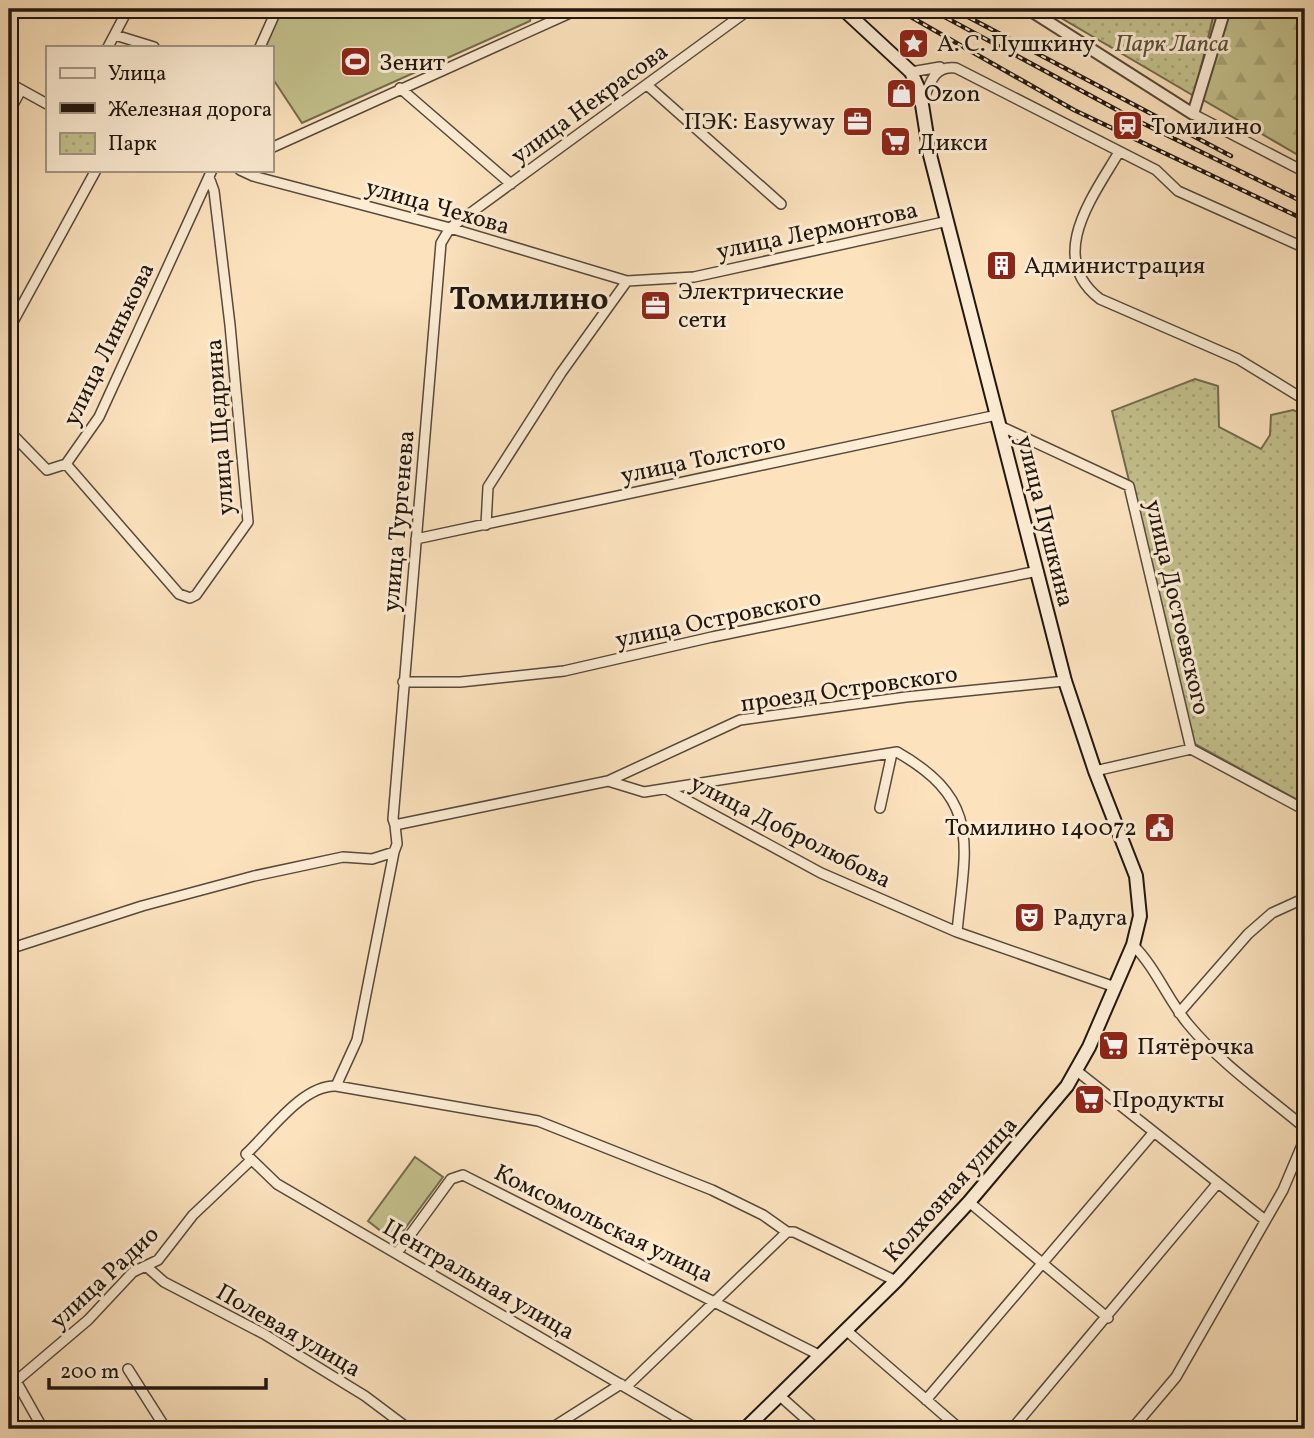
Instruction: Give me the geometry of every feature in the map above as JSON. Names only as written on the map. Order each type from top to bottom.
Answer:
[{"type":"main road","points":[[843,9],[911,72]]},
{"type":"main road","name":"улица Пушкина","points":[[911,72],[918,86],[923,129],[1065,681],[1094,771],[1139,889],[1140,916],[1134,943]]},
{"type":"main road","name":"Колхозная улица","points":[[745,1429],[896,1281],[969,1202],[1077,1071],[1134,943]]},
{"type":"street","points":[[109,46],[128,9]]},
{"type":"street","points":[[260,46],[277,9]]},
{"type":"street","points":[[273,147],[579,9]]},
{"type":"street","name":"улица Некрасова","points":[[450,228],[750,9]]},
{"type":"street","points":[[1028,9],[1193,114],[1305,172]]},
{"type":"street","points":[[1193,114],[1226,9]]},
{"type":"street","points":[[115,35],[151,46]]},
{"type":"street","points":[[921,106],[936,72],[945,67]]},
{"type":"street","points":[[911,72],[956,68],[1156,170],[1178,191],[1305,248]]},
{"type":"street","points":[[9,83],[46,103]]},
{"type":"street","points":[[647,85],[781,204]]},
{"type":"street","points":[[400,88],[511,184]]},
{"type":"street","points":[[9,113],[21,90]]},
{"type":"street","points":[[1119,152],[1079,223],[1074,243],[1076,259],[1089,290],[1100,299],[1238,359],[1305,400]]},
{"type":"street","points":[[9,329],[95,172]]},
{"type":"street","name":"улица Чехова","points":[[244,172],[450,228],[626,281]]},
{"type":"street","name":"улица Линькова","points":[[66,464],[99,418],[210,174]]},
{"type":"street","name":"улица Щедрина","points":[[66,464],[179,594],[190,598],[196,595],[248,522],[230,325],[210,174]]},
{"type":"street","name":"улица Лермонтова","points":[[626,281],[694,277],[948,221]]},
{"type":"street","name":"улица Тургенева","points":[[336,1086],[357,1040],[397,844],[394,822],[403,682],[441,243],[450,228]]},
{"type":"street","points":[[486,525],[488,487],[561,373],[626,281]]},
{"type":"street","name":"улица Толстого","points":[[416,539],[999,421]]},
{"type":"street","name":"улица Достоевского","points":[[999,421],[1129,486],[1191,749],[1305,810]]},
{"type":"street","points":[[9,431],[47,470],[66,464]]},
{"type":"street","name":"улица Островского","points":[[403,682],[460,682],[564,671],[712,637],[1038,571]]},
{"type":"street","name":"проезд Островского","points":[[394,822],[608,781],[740,720],[906,697],[1065,681]]},
{"type":"street","points":[[1094,771],[1191,749]]},
{"type":"street","points":[[880,808],[892,753],[897,752],[923,767],[951,794],[963,822],[957,932]]},
{"type":"street","name":"улица Добролюбова","points":[[668,790],[892,753]]},
{"type":"street","points":[[608,781],[644,792],[668,790]]},
{"type":"street","name":"улица Добролюбова","points":[[668,790],[821,873],[957,932],[1115,987]]},
{"type":"street","points":[[9,949],[142,906],[248,878],[343,857],[372,859],[394,852]]},
{"type":"street","points":[[1179,1013],[1248,934],[1272,913],[1305,898]]},
{"type":"street","points":[[1294,904],[1305,910]]},
{"type":"street","points":[[1134,943],[1179,1013],[1214,1051],[1305,1128]]},
{"type":"street","points":[[1077,1071],[1265,1220]]},
{"type":"street","points":[[336,1086],[538,1121],[712,1190],[763,1215],[787,1232],[794,1232],[896,1281]]},
{"type":"street","name":"улица Радио","points":[[12,1384],[88,1320],[133,1272],[158,1260],[193,1215],[302,1097],[317,1088],[336,1086]]},
{"type":"street","points":[[926,1400],[1154,1132]]},
{"type":"street","points":[[1132,1429],[1175,1377],[1283,1190],[1305,1138]]},
{"type":"street","name":"Центральная улица","points":[[248,1158],[277,1184],[698,1429]]},
{"type":"street","name":"Комсомольская улица","points":[[397,1253],[451,1179],[463,1175],[717,1301],[821,1356]]},
{"type":"street","points":[[1012,1429],[1108,1318],[1217,1184]]},
{"type":"street","points":[[969,1202],[1108,1318]]},
{"type":"street","points":[[550,1429],[624,1386],[787,1232]]},
{"type":"street","name":"Полевая улица","points":[[146,1267],[164,1282],[264,1334],[365,1396],[409,1429]]},
{"type":"street","points":[[847,1331],[960,1429]]},
{"type":"street","points":[[128,1369],[166,1429]]},
{"type":"street","points":[[12,1384],[43,1429]]},
{"type":"street","points":[[780,1396],[817,1429]]},
{"type":"green space","name":"Зенит","points":[[281,9],[533,9],[530,21],[302,123],[273,79],[273,46],[265,46]]},
{"type":"green space","points":[[1046,9],[1305,9],[1305,159]]},
{"type":"green space","name":"Парк Лапса","points":[[1046,9],[1215,9],[1194,96]]},
{"type":"green space","points":[[1195,379],[1218,386],[1219,427],[1261,449],[1270,435],[1271,415],[1293,410],[1305,415],[1305,804],[1193,743],[1112,411]]},
{"type":"green space","points":[[415,1157],[443,1177],[395,1242],[368,1221]]},
{"type":"railway","points":[[897,9],[1074,110],[1305,220]]},
{"type":"railway","points":[[930,9],[1132,118],[1305,203]]},
{"type":"railway","points":[[953,9],[1231,156]]},
{"type":"place","name":"А. С. Пушкину","points":[[914,43]]},
{"type":"place","name":"Зенит","points":[[356,62]]},
{"type":"place","name":"Ozon","points":[[901,93]]},
{"type":"place","name":"ПЭК: Easyway","points":[[858,121]]},
{"type":"place","name":"Томилино","points":[[1128,126]]},
{"type":"place","name":"Дикси","points":[[895,142]]},
{"type":"place","name":"Администрация","points":[[1001,265]]},
{"type":"place","name":"Электрические сети","points":[[655,305]]},
{"type":"place","name":"Томилино 140072","points":[[1160,827]]},
{"type":"place","name":"Радуга","points":[[1030,917]]},
{"type":"place","name":"Пятёрочка","points":[[1114,1046]]},
{"type":"place","name":"Продукты","points":[[1089,1099]]},
{"type":"district","name":"Томилино","points":[[529,298]]}]
